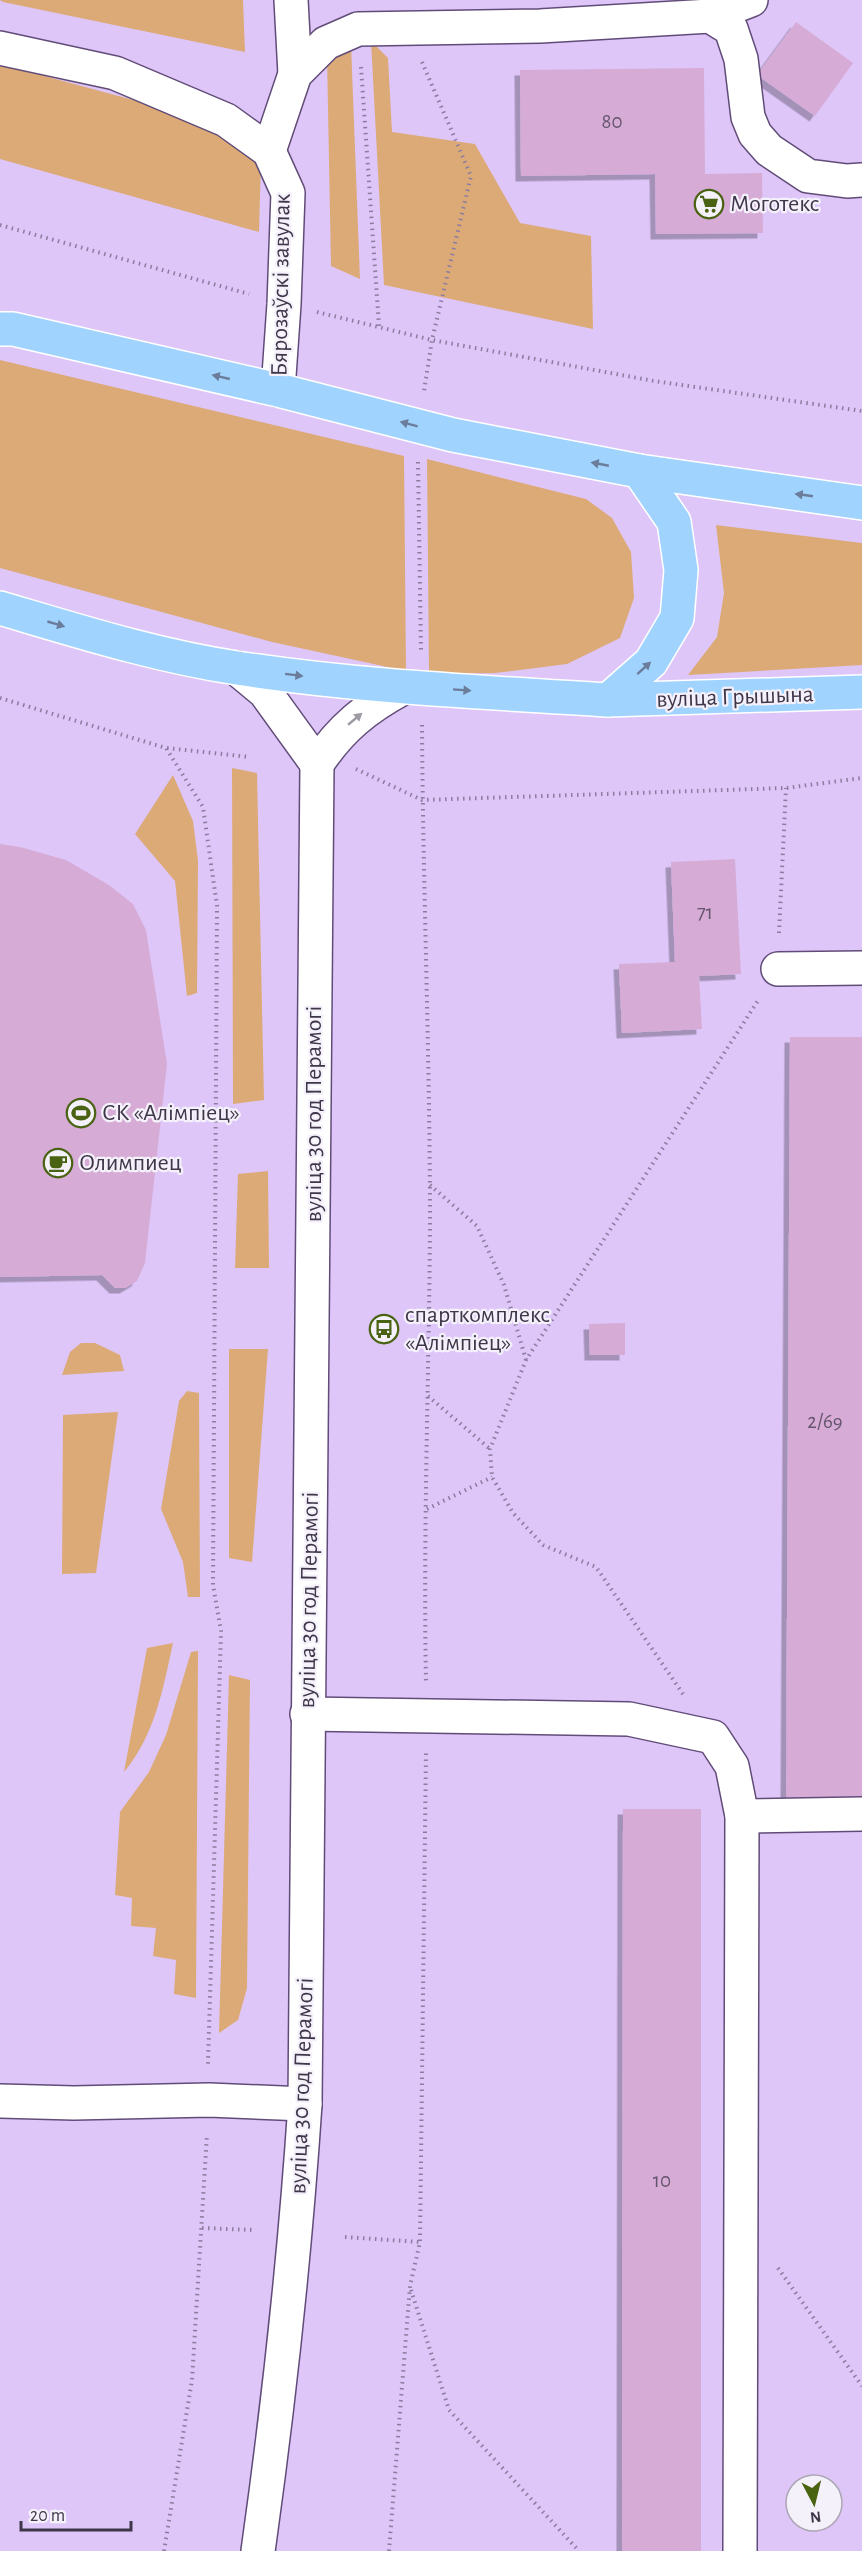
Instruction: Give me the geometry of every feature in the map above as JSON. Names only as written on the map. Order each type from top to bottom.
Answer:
[{"type":"main road","points":[[4,327],[278,390],[453,435],[639,471],[862,503]]},
{"type":"main road","points":[[608,700],[651,662],[677,618],[681,570],[674,522],[639,471]]},
{"type":"main road","name":"вуліца Грышына","points":[[0,608],[101,637],[236,668],[403,688],[608,700],[862,692]]},
{"type":"street","points":[[269,151],[295,74],[291,0]]},
{"type":"street","points":[[295,74],[326,43],[358,29],[540,26],[710,16],[751,0]]},
{"type":"street","points":[[710,16],[731,29],[741,59],[748,117],[755,134],[769,150],[808,176],[847,181],[862,180]]},
{"type":"street","name":"Бярозаўскі завулак","points":[[0,48],[115,73],[226,120],[269,151],[288,193],[278,390]]},
{"type":"street","points":[[236,668],[264,692],[317,764],[350,722],[377,702],[403,688]]},
{"type":"street","name":"вуліца 30 год Перамогі","points":[[258,2551],[278,2404],[296,2233],[305,2104],[317,764]]},
{"type":"street","points":[[778,969],[862,968]]},
{"type":"street","points":[[308,1714],[426,1714],[629,1719],[712,1737],[732,1766],[742,1816],[740,2551]]},
{"type":"street","points":[[742,1816],[862,1814]]},
{"type":"street","points":[[0,2101],[74,2103],[209,2100],[305,2104]]},
{"type":"path","points":[[358,29],[379,326]]},
{"type":"path","points":[[407,29],[471,176],[432,340],[423,400]]},
{"type":"path","points":[[0,225],[284,304],[432,340],[654,381],[862,411]]},
{"type":"path","points":[[418,461],[421,654]]},
{"type":"path","points":[[0,698],[166,748],[250,758]]},
{"type":"path","points":[[388,2551],[410,2286],[420,2242],[429,1185],[422,725]]},
{"type":"path","points":[[164,2551],[192,2380],[209,2100],[221,1631],[213,1585],[217,906],[203,807],[166,748]]},
{"type":"path","points":[[353,767],[422,800],[786,788],[862,778]]},
{"type":"path","points":[[712,1737],[596,1567],[543,1545],[513,1513],[492,1476],[490,1449],[526,1360],[778,969],[786,788]]},
{"type":"path","points":[[429,1185],[477,1226],[504,1285],[526,1360]]},
{"type":"path","points":[[428,1396],[490,1449]]},
{"type":"path","points":[[427,1509],[492,1476]]},
{"type":"path","points":[[201,2228],[254,2230]]},
{"type":"path","points":[[345,2236],[420,2242]]},
{"type":"path","points":[[774,2263],[862,2386]]},
{"type":"path","points":[[410,2286],[449,2410],[579,2551]]},
{"type":"shaded area","points":[[0,0],[243,0],[245,52],[3,2]]},
{"type":"shaded area","points":[[371,41],[388,58],[392,132],[475,144],[520,223],[591,236],[593,329],[384,285]]},
{"type":"shaded area","points":[[351,44],[360,279],[331,266],[327,56]]},
{"type":"shaded area","points":[[0,64],[226,125],[261,162],[259,232],[0,159]]},
{"type":"shaded area","points":[[0,360],[404,456],[406,671],[272,642],[0,568]]},
{"type":"shaded area","points":[[427,459],[586,499],[612,518],[631,552],[634,598],[620,638],[567,664],[495,673],[429,674]]},
{"type":"shaded area","points":[[716,525],[862,543],[862,665],[688,675],[717,637],[724,593]]},
{"type":"shaded area","points":[[232,768],[257,773],[264,1100],[233,1104]]},
{"type":"shaded area","points":[[173,775],[193,821],[198,861],[197,993],[187,996],[175,881],[135,834]]},
{"type":"shaded area","points":[[268,1171],[269,1268],[235,1268],[238,1174]]},
{"type":"shaded area","points":[[81,1343],[95,1343],[120,1355],[124,1371],[62,1375],[70,1352]]},
{"type":"shaded area","points":[[229,1349],[268,1349],[252,1562],[229,1558]]},
{"type":"shaded area","points":[[187,1391],[199,1393],[200,1597],[188,1597],[183,1562],[161,1509],[179,1401]]},
{"type":"shaded area","points":[[118,1412],[96,1573],[62,1574],[63,1415]]},
{"type":"shaded area","points":[[173,1643],[161,1694],[150,1727],[135,1758],[124,1772],[147,1648]]},
{"type":"shaded area","points":[[198,1651],[196,1998],[174,1994],[176,1960],[153,1956],[156,1928],[131,1926],[132,1898],[115,1895],[120,1812],[149,1772],[166,1735],[191,1652]]},
{"type":"shaded area","points":[[229,1675],[250,1680],[247,1988],[238,2020],[219,2033]]},
{"type":"building","points":[[796,22],[853,63],[815,116],[757,75]]},
{"type":"building","points":[[704,68],[705,174],[762,173],[763,233],[656,234],[655,174],[521,176],[520,70]]},
{"type":"building","name":"СК «Алімпіец»","points":[[0,844],[66,860],[109,885],[133,904],[146,930],[167,1064],[145,1263],[137,1281],[125,1288],[115,1288],[102,1275],[0,1277]]},
{"type":"building","points":[[735,859],[741,974],[699,976],[702,1029],[622,1033],[619,964],[675,962],[671,862]]},
{"type":"building","points":[[790,1037],[862,1037],[862,1804],[786,1804]]},
{"type":"building","points":[[625,1323],[625,1355],[590,1355],[589,1324]]},
{"type":"building","points":[[623,1809],[701,1809],[701,2551],[622,2551]]},
{"type":"place","name":"Моготекс","points":[[709,204]]},
{"type":"place","name":"СК «Алімпіец»","points":[[81,1113]]},
{"type":"place","name":"Олимпиец","points":[[58,1163]]},
{"type":"place","name":"спарткомплекс «Алімпіец»","points":[[384,1329]]}]
